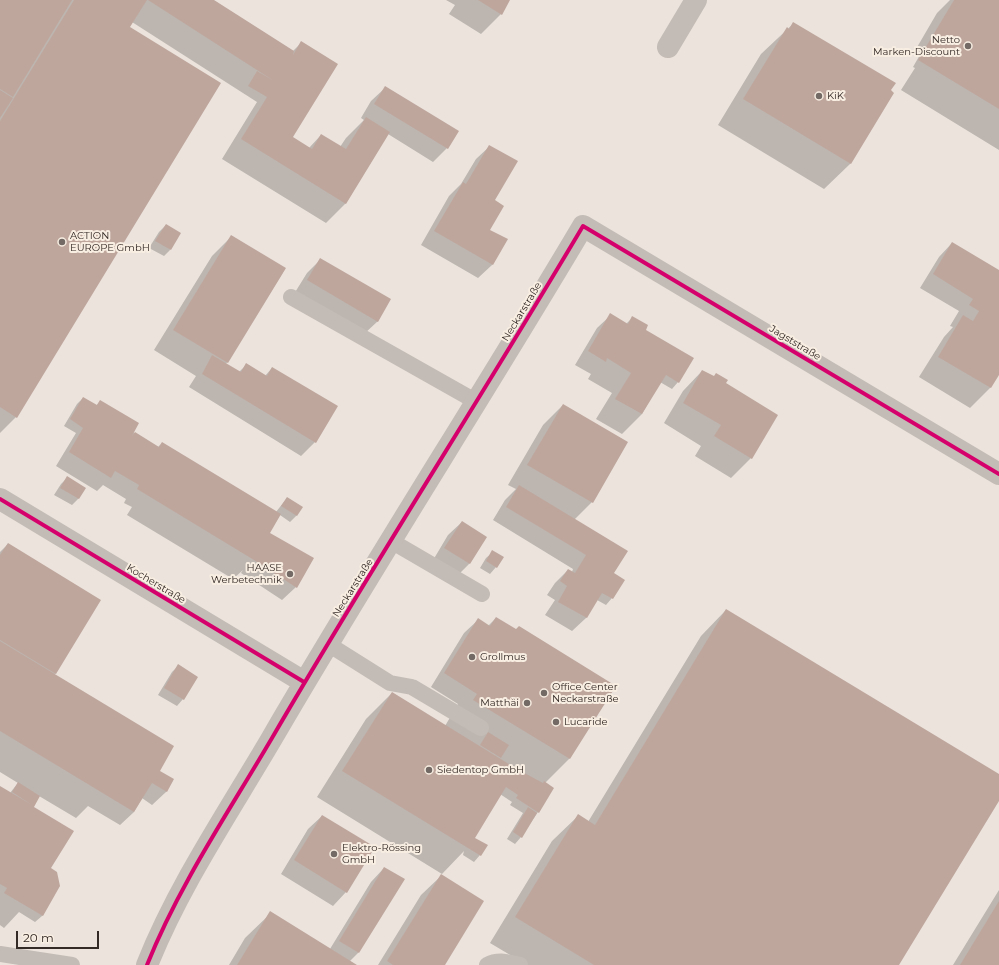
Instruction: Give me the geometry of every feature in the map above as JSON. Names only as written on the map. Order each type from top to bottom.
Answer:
[{"type":"street","points":[[668,47],[696,0]]},
{"type":"street","name":"Neckarstraße","points":[[147,965],[168,918],[189,878],[304,682],[584,226]]},
{"type":"street","name":"Jagststraße","points":[[584,226],[999,474]]},
{"type":"street","name":"Kocherstraße","points":[[0,499],[304,682]]},
{"type":"lane","points":[[291,296],[477,402]]},
{"type":"lane","points":[[391,541],[482,594]]},
{"type":"lane","points":[[328,644],[390,683],[412,687],[481,728]]},
{"type":"lane","points":[[0,954],[72,965]]},
{"type":"lane","points":[[487,965],[508,961],[520,965]]},
{"type":"building","points":[[0,0],[72,0],[13,97],[0,89]]},
{"type":"building","name":"ACTION EUROPE GmbH","points":[[74,0],[147,0],[130,27],[221,83],[17,418],[0,407],[0,121]]},
{"type":"building","points":[[148,0],[214,0],[294,51],[293,55],[301,41],[338,64],[293,137],[312,149],[321,134],[346,149],[366,117],[390,132],[346,204],[241,139],[267,97],[248,86],[257,71],[274,81]]},
{"type":"building","points":[[478,0],[510,0],[502,15]]},
{"type":"building","name":"Netto Marken-Discount","points":[[954,0],[999,0],[999,109],[918,60]]},
{"type":"building","name":"KiK","points":[[793,22],[896,83],[891,90],[894,93],[851,164],[743,99],[787,27],[789,29]]},
{"type":"building","points":[[385,86],[459,131],[448,149],[374,104]]},
{"type":"building","points":[[0,90],[13,98],[0,118]]},
{"type":"building","points":[[489,145],[518,161],[495,200],[504,206],[490,230],[508,239],[493,265],[434,231],[463,182],[466,184]]},
{"type":"building","points":[[166,224],[181,233],[171,250],[155,241]]},
{"type":"building","points":[[231,235],[286,268],[228,363],[173,330]]},
{"type":"building","points":[[952,242],[999,270],[999,375],[991,388],[938,357],[963,315],[973,321],[979,311],[969,305],[973,299],[933,274]]},
{"type":"building","points":[[320,258],[391,299],[378,322],[307,280]]},
{"type":"building","points":[[610,313],[628,324],[632,316],[648,325],[646,330],[694,358],[679,383],[666,375],[642,414],[615,399],[631,373],[607,358],[606,362],[588,351]]},
{"type":"building","points":[[212,355],[241,372],[246,363],[267,376],[272,367],[338,406],[316,443],[202,374]]},
{"type":"building","points":[[702,370],[714,376],[716,373],[728,380],[726,383],[778,415],[752,459],[714,436],[721,425],[683,403]]},
{"type":"building","points":[[83,397],[97,405],[100,400],[139,423],[132,436],[135,432],[159,447],[162,442],[281,514],[270,533],[314,558],[297,588],[137,489],[139,485],[115,471],[111,478],[69,452],[83,428],[70,419]]},
{"type":"building","points":[[563,404],[628,442],[593,503],[527,465]]},
{"type":"building","points":[[67,476],[86,488],[79,499],[60,488]]},
{"type":"building","points":[[519,485],[628,551],[614,573],[625,580],[613,599],[602,593],[587,618],[558,602],[567,586],[560,581],[568,569],[575,573],[586,555],[506,507]]},
{"type":"building","points":[[287,497],[303,507],[297,516],[281,506]]},
{"type":"building","points":[[462,521],[487,537],[470,564],[444,548]]},
{"type":"building","points":[[8,543],[101,600],[56,674],[0,640],[0,555]]},
{"type":"building","points":[[492,550],[504,557],[497,568],[486,561]]},
{"type":"building","points":[[726,609],[999,774],[999,801],[899,965],[594,965],[515,917],[578,814],[595,825]]},
{"type":"building","name":"Office Center Neckarstraße","points":[[496,617],[516,629],[519,626],[616,686],[570,759],[473,700],[477,694],[444,673],[478,618],[490,626]]},
{"type":"building","points":[[0,641],[174,746],[160,771],[174,779],[167,792],[152,783],[134,812],[0,731]]},
{"type":"building","points":[[178,664],[198,677],[184,700],[164,688]]},
{"type":"building","name":"Siedentop GmbH","points":[[392,692],[517,769],[543,783],[544,781],[554,788],[539,813],[516,798],[518,795],[506,787],[475,838],[488,845],[481,856],[342,771]]},
{"type":"building","points":[[488,732],[509,745],[501,758],[480,745]]},
{"type":"building","points":[[18,782],[40,796],[34,807],[74,831],[51,868],[57,872],[60,886],[43,916],[4,893],[7,888],[0,884],[0,786],[32,805],[12,792]]},
{"type":"building","points":[[528,807],[537,813],[522,838],[513,832]]},
{"type":"building","name":"Elektro-Rössing GmbH","points":[[322,815],[375,847],[347,893],[294,860]]},
{"type":"building","points":[[384,867],[405,879],[359,953],[339,941]]},
{"type":"building","points":[[441,874],[484,901],[445,965],[393,965],[387,961]]},
{"type":"building","points":[[999,901],[999,965],[960,965]]},
{"type":"building","points":[[270,911],[357,965],[237,965]]},
{"type":"cycle path","points":[[147,965],[174,906],[205,850],[348,610],[583,226],[999,474]]},
{"type":"cycle path","points":[[0,499],[304,682]]},
{"type":"place","name":"Netto Marken-Discount","points":[[968,46]]},
{"type":"place","name":"KiK","points":[[819,96]]},
{"type":"place","name":"ACTION EUROPE GmbH","points":[[62,242]]},
{"type":"place","name":"HAASE Werbetechnik","points":[[290,574]]},
{"type":"place","name":"Grollmus","points":[[472,657]]},
{"type":"place","name":"Office Center Neckarstraße","points":[[544,693]]},
{"type":"place","name":"Matthäi","points":[[527,703]]},
{"type":"place","name":"Lucaride","points":[[556,722]]},
{"type":"place","name":"Siedentop GmbH","points":[[429,770]]},
{"type":"place","name":"Elektro-Rössing GmbH","points":[[334,854]]}]
